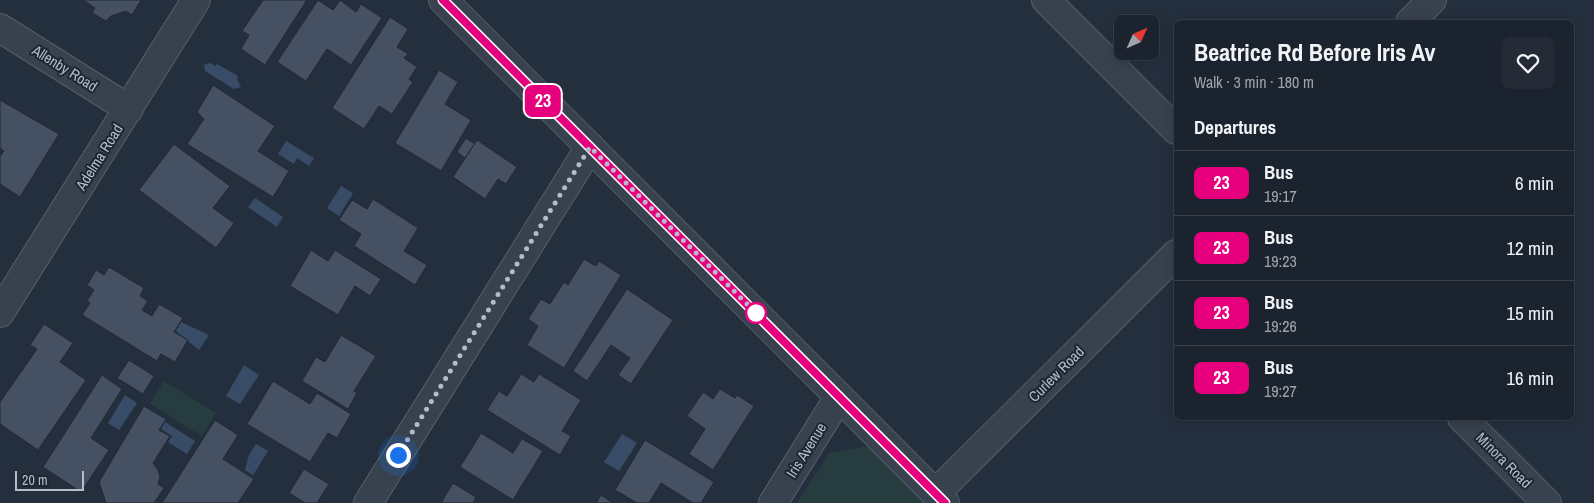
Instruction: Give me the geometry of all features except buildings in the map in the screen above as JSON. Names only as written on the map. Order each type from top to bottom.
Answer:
[{"type":"street","name":"Adelma Road","points":[[0,313],[196,0]]},
{"type":"street","points":[[443,0],[940,498]]},
{"type":"street","points":[[1046,0],[1174,128]]},
{"type":"street","points":[[1412,20],[1432,0]]},
{"type":"street","name":"Allenby Road","points":[[0,28],[129,109]]},
{"type":"street","points":[[368,503],[590,147]]},
{"type":"street","name":"Curlew Road","points":[[940,498],[1174,256]]},
{"type":"street","name":"Iris Avenue","points":[[773,503],[839,397]]},
{"type":"street","name":"Minora Road","points":[[1464,420],[1547,503]]},
{"type":"green space","points":[[164,381],[216,413],[202,436],[150,404]]},
{"type":"green space","points":[[868,446],[925,503],[797,503],[829,453]]},
{"type":"water","points":[[210,63],[215,66],[217,64],[238,76],[237,79],[241,87],[234,89],[205,71],[204,65]]},
{"type":"water","points":[[286,141],[314,158],[309,166],[297,158],[294,164],[278,154]]},
{"type":"water","points":[[341,186],[353,193],[339,216],[327,208]]},
{"type":"water","points":[[255,198],[283,217],[277,227],[248,207]]},
{"type":"water","points":[[181,322],[209,335],[199,350],[176,331]]},
{"type":"water","points":[[244,365],[259,375],[240,404],[226,396]]},
{"type":"water","points":[[125,395],[137,403],[119,430],[108,423]]},
{"type":"water","points":[[165,422],[195,441],[187,454],[168,442],[172,436],[161,429]]},
{"type":"water","points":[[622,434],[637,443],[619,471],[604,462]]},
{"type":"water","points":[[256,444],[268,451],[253,475],[245,470],[249,455]]},
{"type":"bus line","name":"23","points":[[443,0],[945,503]]},
{"type":"route","points":[[398,455],[590,147],[756,313]]}]
